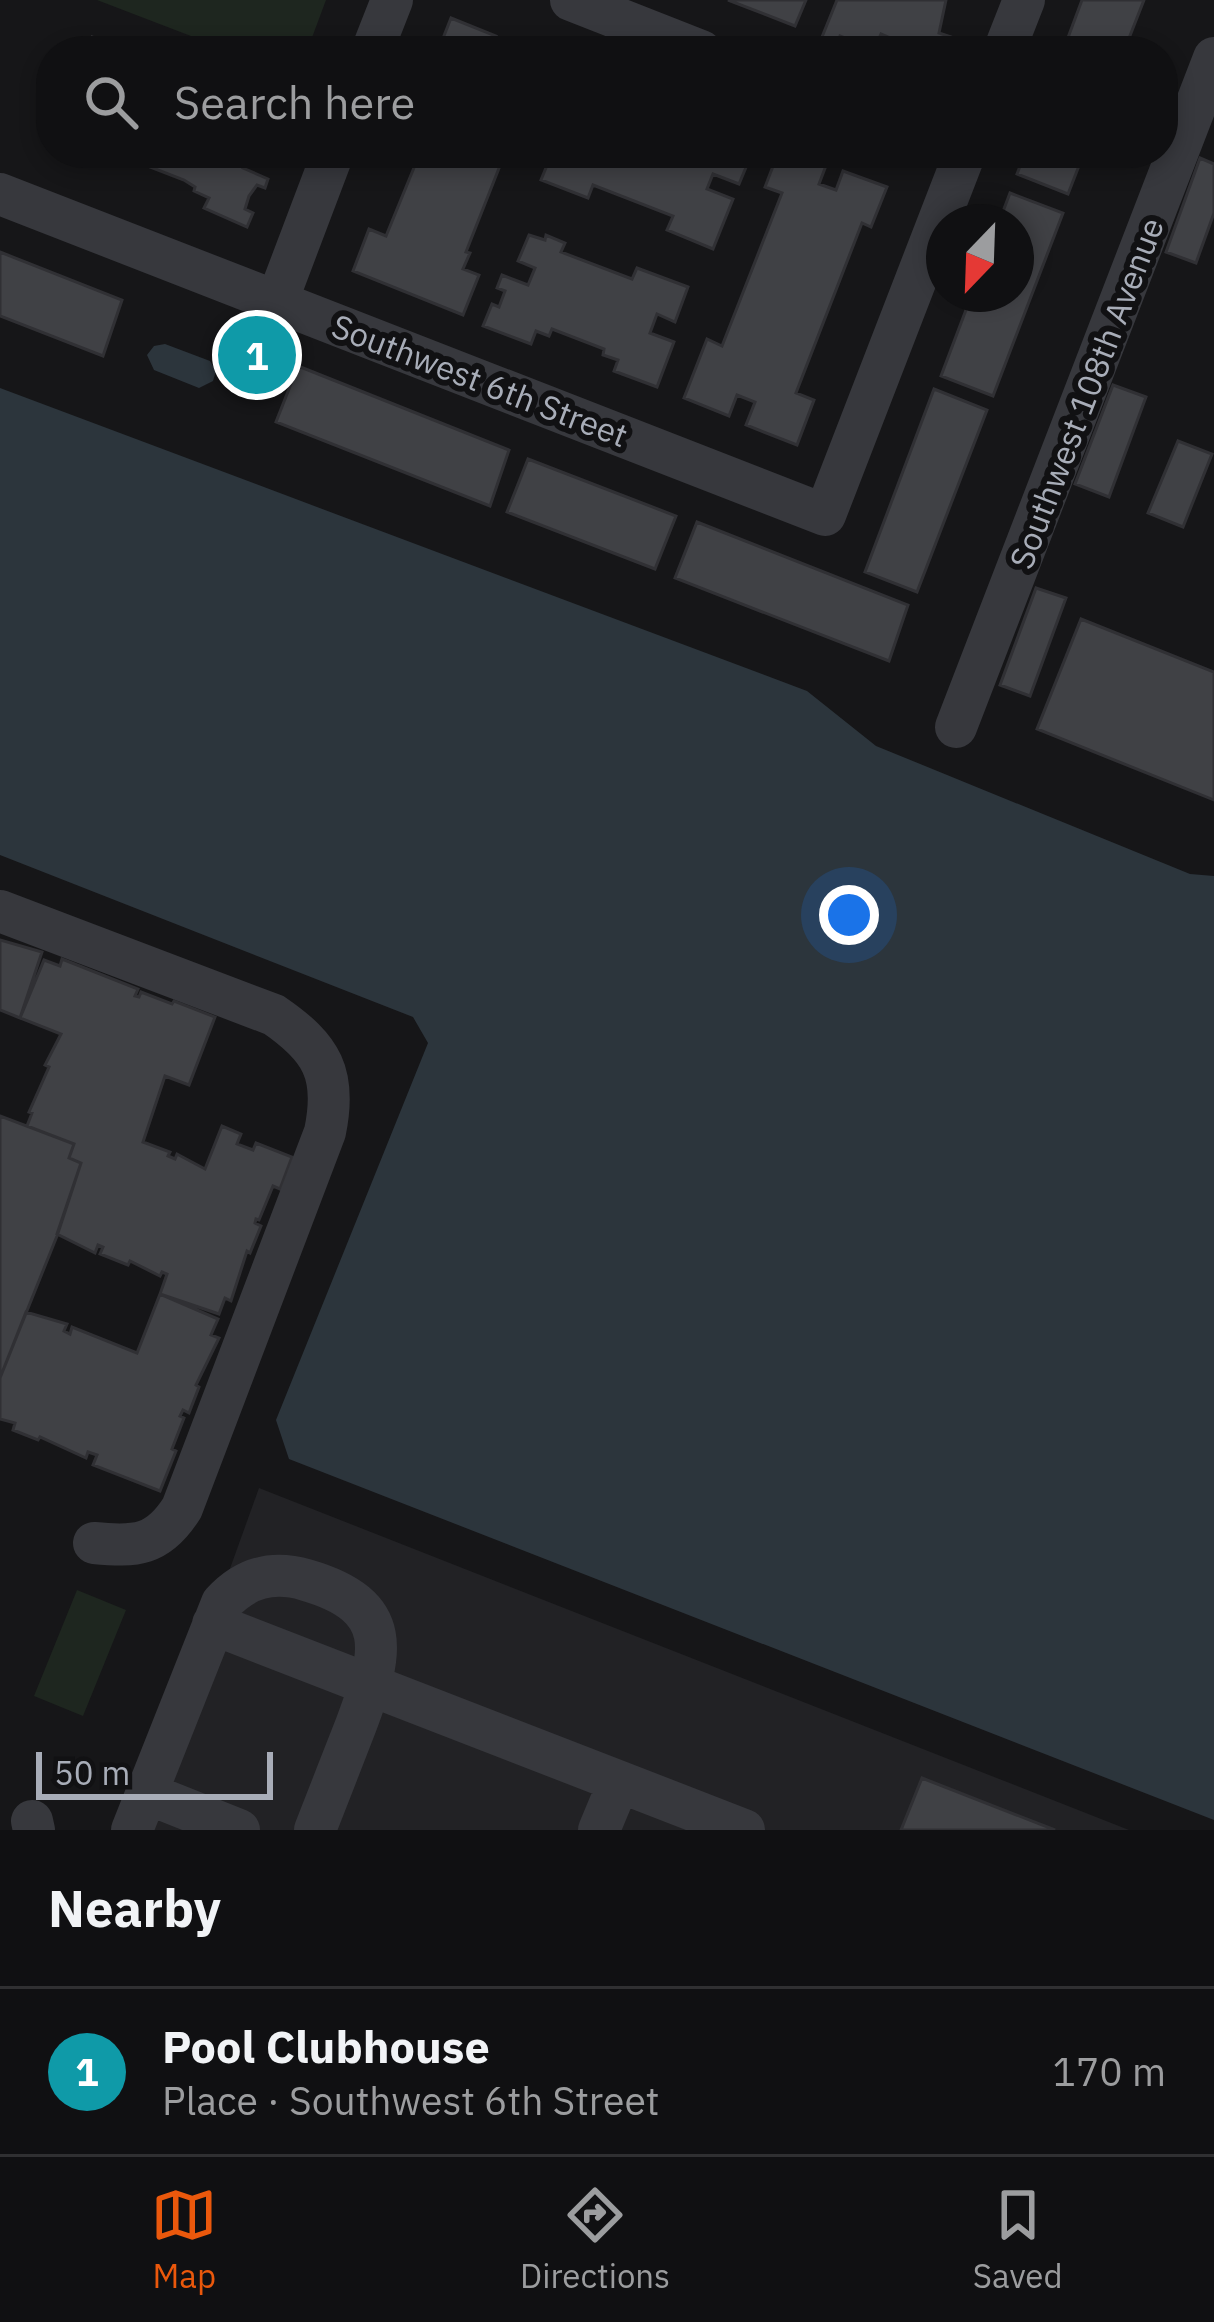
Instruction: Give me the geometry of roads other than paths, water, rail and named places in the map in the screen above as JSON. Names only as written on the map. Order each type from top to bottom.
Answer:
[{"type":"street","points":[[378,36],[392,0]]},
{"type":"street","points":[[571,0],[663,36]]},
{"type":"street","points":[[1010,36],[1024,0]]},
{"type":"street","name":"Southwest 108th Avenue","points":[[1178,151],[1214,58]]},
{"type":"street","points":[[277,301],[327,168]]},
{"type":"street","name":"Southwest 6th Street","points":[[0,194],[825,515],[958,168]]},
{"type":"street","name":"Southwest 108th Avenue","points":[[956,728],[1172,168]]},
{"type":"street","points":[[0,911],[274,1015],[302,1034],[329,1077],[332,1099],[325,1132],[182,1508],[156,1539],[125,1546],[94,1543]]},
{"type":"street","points":[[239,1830],[139,1812],[222,1604],[248,1582],[281,1574],[340,1593],[368,1618],[379,1649],[371,1685],[315,1830]]},
{"type":"street","points":[[213,1624],[744,1830]]},
{"type":"street","points":[[599,1830],[619,1782]]},
{"type":"place","name":"Pool Clubhouse","points":[[257,355]]}]
